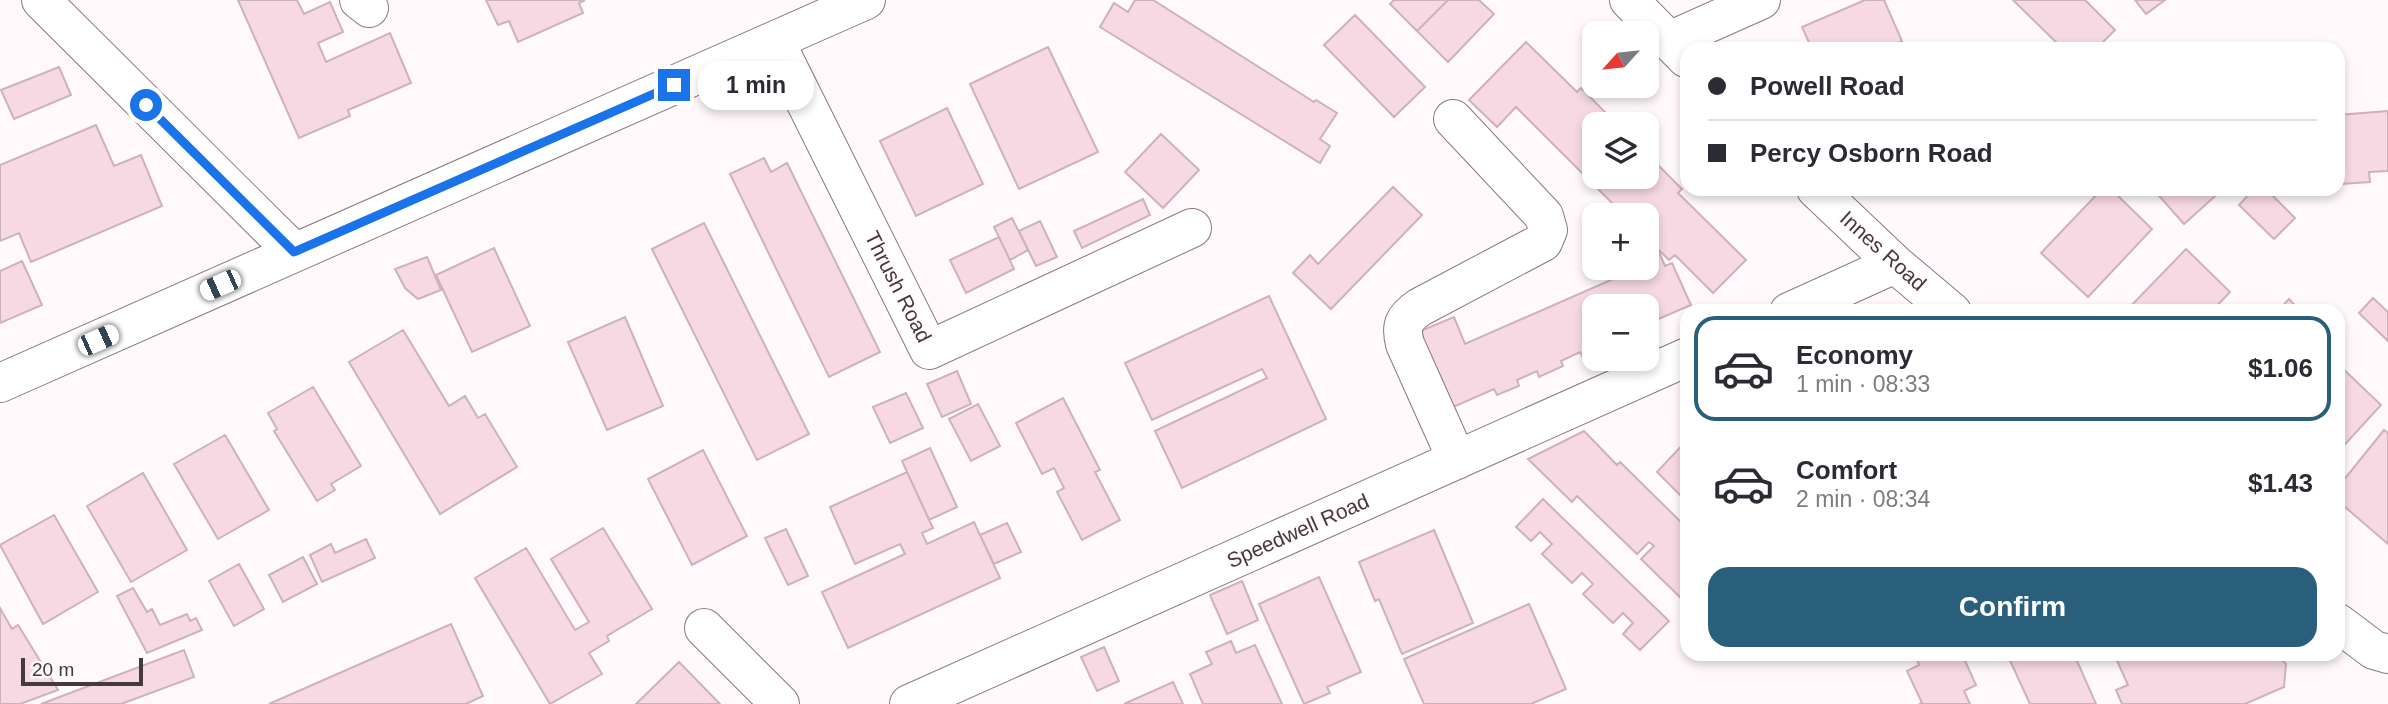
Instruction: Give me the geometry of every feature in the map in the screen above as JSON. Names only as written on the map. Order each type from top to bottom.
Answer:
[{"type":"street","points":[[0,383],[866,0]]},
{"type":"street","points":[[1629,0],[1678,50]]},
{"type":"street","points":[[1691,42],[1761,0]]},
{"type":"street","points":[[59,4],[294,252]]},
{"type":"street","name":"Thrush Road","points":[[775,41],[929,350],[1192,228]]},
{"type":"street","points":[[1452,119],[1544,216],[1548,230],[1543,242],[1420,307],[1406,317],[1401,328],[1405,344],[1457,460]]},
{"type":"street","name":"Innes Road","points":[[1823,196],[1895,264],[1942,304]]},
{"type":"street","points":[[1807,304],[1895,264]]},
{"type":"street","name":"Speedwell Road","points":[[909,704],[1680,360]]},
{"type":"street","points":[[704,628],[779,704]]},
{"type":"street","points":[[2345,628],[2374,650],[2388,654]]},
{"type":"building","points":[[238,0],[297,0],[304,14],[330,2],[343,32],[318,43],[326,62],[390,33],[411,83],[348,110],[350,116],[299,138]]},
{"type":"building","points":[[486,0],[585,0],[579,3],[583,13],[518,42],[509,21],[498,25]]},
{"type":"building","points":[[1135,0],[1153,0],[1314,102],[1316,100],[1337,113],[1320,139],[1330,146],[1320,163],[1100,27],[1114,3],[1128,12]]},
{"type":"building","points":[[1394,0],[1448,0],[1417,31],[1390,4]]},
{"type":"building","points":[[1448,0],[1479,0],[1494,14],[1448,62],[1417,31]]},
{"type":"building","points":[[1865,0],[1884,0],[1902,41],[1809,42],[1802,27]]},
{"type":"building","points":[[2013,0],[2085,0],[2115,30],[2103,42],[2056,42]]},
{"type":"building","points":[[2135,0],[2165,0],[2146,14]]},
{"type":"building","points":[[1355,15],[1425,87],[1394,117],[1324,45]]},
{"type":"building","points":[[1526,42],[1577,92],[1582,89],[1582,98],[1591,98],[1605,112],[1582,112],[1582,173],[1516,107],[1497,127],[1469,100]]},
{"type":"building","points":[[1048,47],[1098,152],[1019,189],[970,84]]},
{"type":"building","points":[[59,67],[71,95],[14,119],[1,90]]},
{"type":"building","points":[[947,108],[983,184],[916,216],[880,141]]},
{"type":"building","points":[[2388,111],[2388,171],[2369,172],[2370,182],[2345,184],[2345,114]]},
{"type":"building","points":[[96,125],[114,166],[141,155],[162,206],[31,262],[19,233],[0,241],[0,165]]},
{"type":"building","points":[[1161,134],[1199,170],[1163,208],[1125,172]]},
{"type":"building","points":[[764,158],[771,172],[787,163],[880,352],[829,377],[730,174]]},
{"type":"building","points":[[1659,166],[1680,187],[1680,196],[1746,260],[1713,293],[1675,255],[1669,260],[1659,250],[1659,203],[1612,203],[1598,189],[1659,189]]},
{"type":"building","points":[[1393,187],[1422,215],[1331,309],[1293,273],[1310,255],[1318,264]]},
{"type":"building","points":[[2095,196],[2118,196],[2152,229],[2088,297],[2041,253]]},
{"type":"building","points":[[2159,196],[2215,196],[2184,224]]},
{"type":"building","points":[[2247,196],[2273,196],[2295,218],[2274,239],[2239,205]]},
{"type":"building","points":[[1143,199],[1150,215],[1082,248],[1074,231]]},
{"type":"building","points":[[1012,218],[1028,250],[1010,260],[994,227]]},
{"type":"building","points":[[1040,221],[1057,257],[1036,266],[1019,231]]},
{"type":"building","points":[[704,223],[809,434],[757,460],[652,249]]},
{"type":"building","points":[[999,237],[1014,269],[966,293],[950,260]]},
{"type":"building","points":[[494,248],[530,326],[472,352],[436,275]]},
{"type":"building","points":[[2186,249],[2230,292],[2219,304],[2133,304]]},
{"type":"building","points":[[1659,252],[1665,266],[1672,263],[1691,304],[1680,304],[1680,310],[1659,319],[1659,294],[1582,294],[1582,356],[1580,352],[1561,361],[1563,366],[1539,377],[1537,371],[1517,380],[1519,386],[1497,395],[1494,389],[1451,408],[1418,332],[1454,317],[1465,344],[1611,280],[1659,280]]},
{"type":"building","points":[[427,257],[441,290],[418,299],[405,288],[395,269]]},
{"type":"building","points":[[22,261],[42,305],[0,323],[0,271]]},
{"type":"building","points":[[1269,296],[1326,419],[1182,488],[1155,431],[1267,378],[1262,369],[1152,420],[1125,363]]},
{"type":"building","points":[[2373,298],[2388,312],[2388,341],[2359,313]]},
{"type":"building","points":[[625,317],[663,406],[607,430],[568,342]]},
{"type":"building","points":[[403,330],[449,406],[465,396],[478,418],[485,414],[517,467],[440,514],[349,362]]},
{"type":"building","points":[[957,371],[971,404],[942,417],[927,384]]},
{"type":"building","points":[[2345,371],[2381,405],[2345,444]]},
{"type":"building","points":[[313,387],[361,466],[331,484],[335,490],[317,501],[274,431],[277,429],[268,413]]},
{"type":"building","points":[[906,393],[923,428],[890,443],[873,407]]},
{"type":"building","points":[[1063,398],[1100,470],[1095,472],[1120,520],[1082,540],[1057,492],[1064,488],[1054,468],[1042,474],[1016,423]]},
{"type":"building","points":[[978,404],[1000,446],[971,461],[949,419]]},
{"type":"building","points":[[2384,430],[2388,433],[2388,544],[2345,507],[2345,478]]},
{"type":"building","points":[[1584,431],[1617,465],[1620,462],[1680,521],[1680,597],[1641,559],[1654,546],[1649,542],[1637,554],[1577,496],[1572,502],[1528,459]]},
{"type":"building","points":[[225,435],[269,510],[218,539],[174,464]]},
{"type":"building","points":[[1680,447],[1680,495],[1657,472]]},
{"type":"building","points":[[930,448],[957,507],[929,520],[902,461]]},
{"type":"building","points":[[703,450],[747,536],[692,565],[648,479]]},
{"type":"building","points":[[907,472],[933,528],[922,533],[927,544],[974,522],[1000,578],[848,648],[822,592],[905,554],[900,544],[855,564],[830,507]]},
{"type":"building","points":[[143,473],[187,550],[131,582],[87,506]]},
{"type":"building","points":[[1543,499],[1669,621],[1640,650],[1623,634],[1633,623],[1623,613],[1613,623],[1583,594],[1593,584],[1582,573],[1572,583],[1542,554],[1552,544],[1540,532],[1531,541],[1516,527]]},
{"type":"building","points":[[54,515],[98,592],[43,624],[0,545]]},
{"type":"building","points":[[1007,523],[1021,552],[994,564],[980,535]]},
{"type":"building","points":[[603,528],[652,609],[607,636],[609,641],[589,653],[602,674],[550,704],[475,578],[526,548],[575,630],[589,622],[551,559]]},
{"type":"building","points":[[786,529],[808,576],[788,585],[765,538]]},
{"type":"building","points":[[1434,530],[1473,623],[1402,654],[1379,599],[1375,601],[1359,562]]},
{"type":"building","points":[[366,539],[375,558],[322,582],[310,555],[331,544],[335,553]]},
{"type":"building","points":[[303,557],[317,584],[283,602],[269,575]]},
{"type":"building","points":[[239,564],[264,609],[234,626],[209,581]]},
{"type":"building","points":[[1319,577],[1361,672],[1327,687],[1330,693],[1304,704],[1259,604]]},
{"type":"building","points":[[1242,581],[1258,620],[1227,634],[1210,595]]},
{"type":"building","points":[[133,588],[147,612],[152,609],[160,625],[187,614],[190,621],[196,618],[202,630],[147,653],[117,596]]},
{"type":"building","points":[[1529,604],[1566,689],[1531,704],[1424,704],[1404,659]]},
{"type":"building","points":[[0,608],[12,629],[18,625],[58,690],[20,704],[0,704]]},
{"type":"building","points":[[451,624],[483,696],[466,704],[269,704]]},
{"type":"building","points":[[1231,641],[1236,653],[1255,645],[1282,704],[1203,704],[1190,674],[1212,664],[1206,652]]},
{"type":"building","points":[[1104,647],[1119,681],[1097,691],[1081,657]]},
{"type":"building","points":[[184,650],[194,677],[121,704],[41,704]]},
{"type":"building","points":[[1918,661],[1965,661],[1976,685],[1964,691],[1970,704],[1919,704],[1922,703],[1907,671],[1919,665]]},
{"type":"building","points":[[2010,661],[2077,661],[2096,704],[2030,704]]},
{"type":"building","points":[[2117,661],[2283,661],[2286,664],[2284,687],[2245,704],[2122,704],[2116,690],[2128,685]]},
{"type":"building","points":[[679,662],[720,704],[636,704]]},
{"type":"building","points":[[1173,682],[1183,704],[1124,704]]},
{"type":"route","points":[[146,105],[294,252],[674,85]]}]
